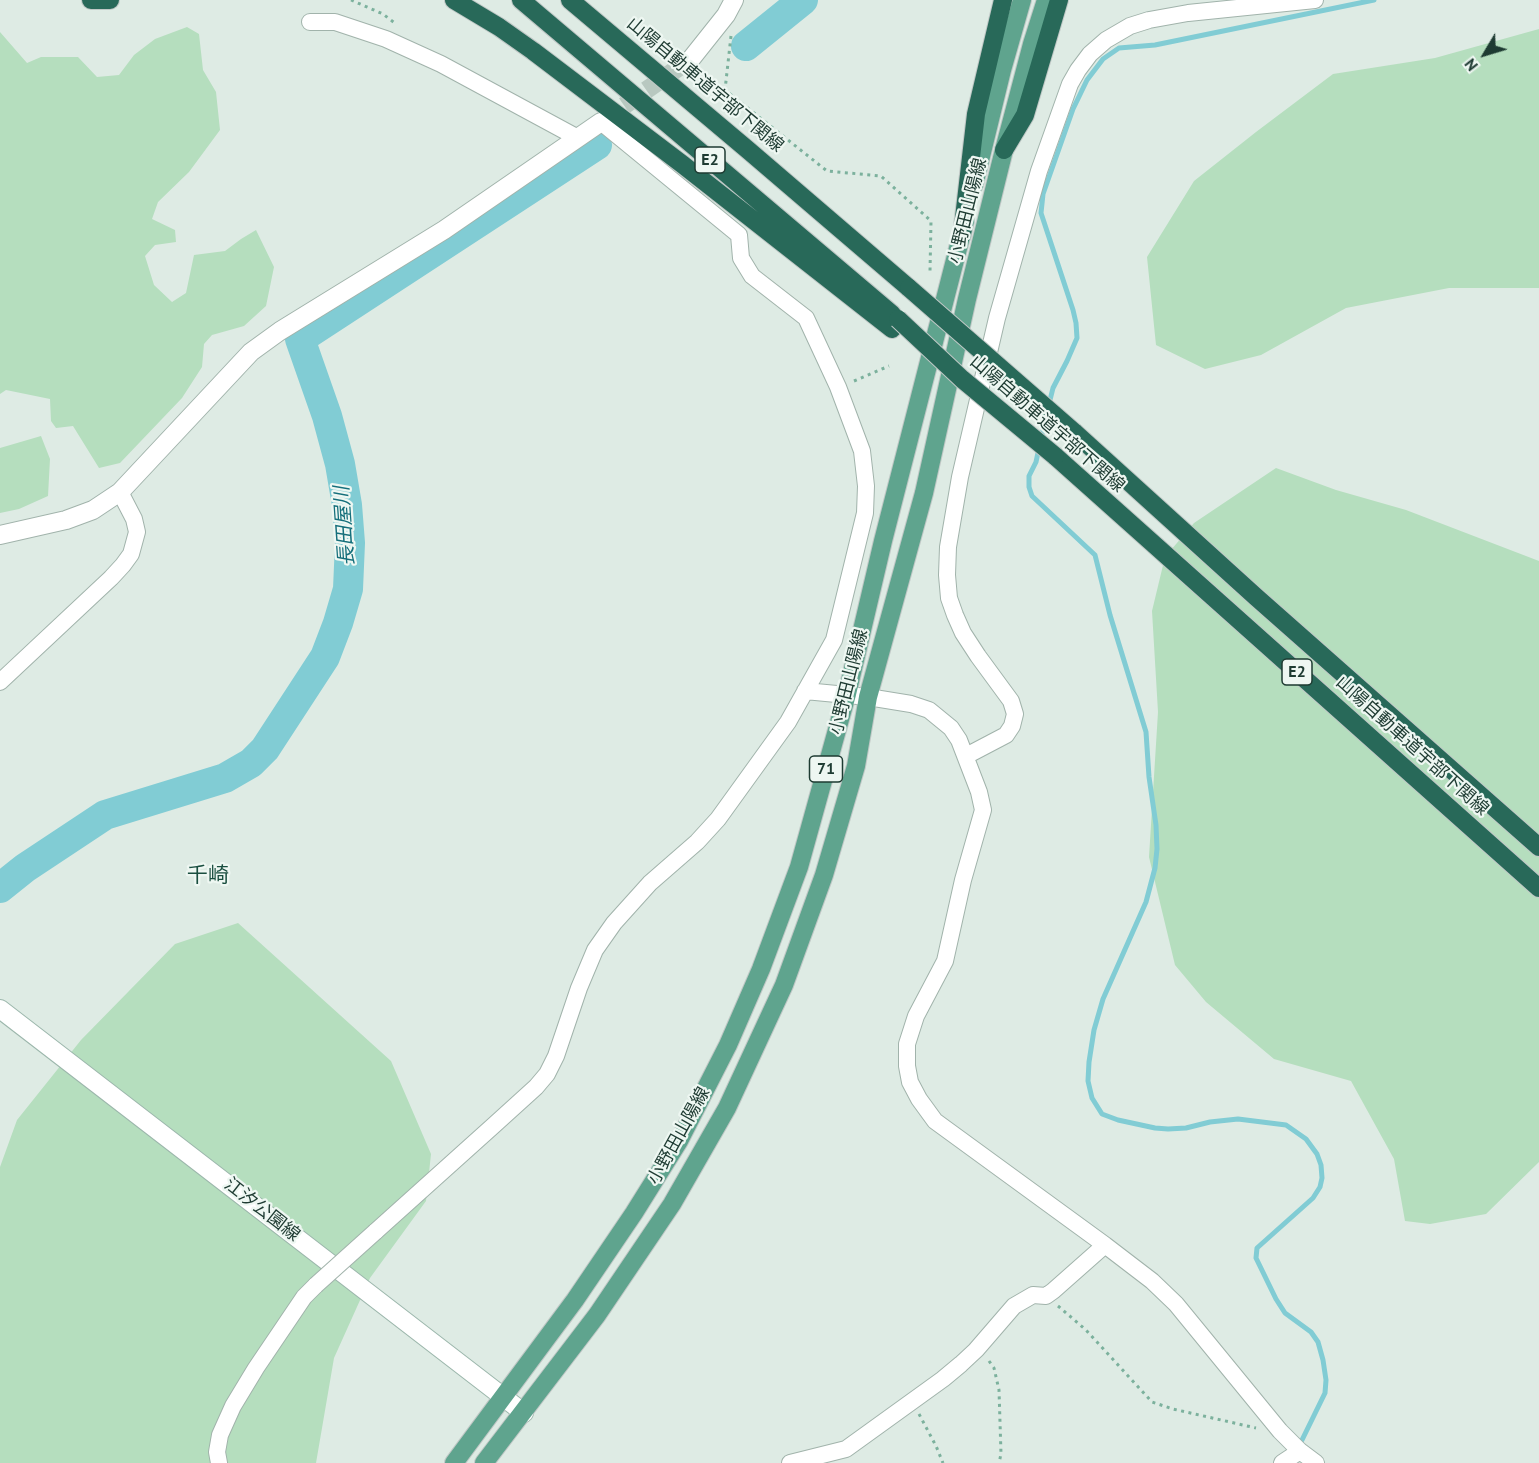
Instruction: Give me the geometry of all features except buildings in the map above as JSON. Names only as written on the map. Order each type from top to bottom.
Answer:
[{"type":"highway","points":[[91,0],[110,0]]},
{"type":"highway","points":[[454,0],[533,51],[895,324]]},
{"type":"highway","name":"E2","points":[[521,0],[895,324]]},
{"type":"highway","name":"山陽自動車道宇部下関線","points":[[570,0],[909,288],[1074,432],[1539,847]]},
{"type":"highway","points":[[582,0],[636,55]]},
{"type":"highway","points":[[962,235],[976,114],[1003,0]]},
{"type":"highway","points":[[1004,150],[1025,115],[1059,0]]},
{"type":"highway","name":"山陽自動車道宇部下関線","points":[[895,324],[1055,456],[1539,888]]},
{"type":"main road","name":"小野田山陽線","points":[[454,1463],[634,1214],[679,1141],[728,1045],[761,969],[799,867],[847,694],[883,541],[1002,70],[1022,0]]},
{"type":"main road","name":"小野田山陽線","points":[[484,1463],[597,1315],[665,1213],[727,1108],[784,986],[824,875],[856,766],[868,697],[924,493],[1004,150],[1046,0]]},
{"type":"street","points":[[691,59],[726,15],[734,0]]},
{"type":"street","points":[[966,756],[1006,735],[1012,726],[1015,714],[1011,701],[963,633],[950,598],[947,575],[948,548],[960,477],[998,318],[1039,171],[1070,84],[1090,54],[1106,40],[1130,26],[1149,20],[1188,14],[1315,0]]},
{"type":"street","points":[[310,22],[335,22],[386,39],[441,64],[578,138]]},
{"type":"street","points":[[0,535],[66,520],[93,510],[120,492],[251,352],[280,331],[444,230],[601,122],[739,235],[741,258],[752,276],[806,318],[838,387],[862,451],[866,486],[865,513],[834,640],[788,722],[718,819],[697,842],[651,883],[614,923],[594,950],[556,1056],[547,1074],[494,1126],[304,1298],[233,1406],[220,1435],[217,1452],[219,1463]]},
{"type":"street","points":[[0,682],[111,578],[131,554],[137,532],[134,519],[120,492]]},
{"type":"street","points":[[805,692],[868,697],[911,704],[929,710],[951,728],[959,740],[979,792],[983,810],[963,880],[945,961],[916,1016],[907,1044],[910,1082],[918,1099],[935,1121],[1152,1281],[1176,1304],[1281,1431],[1316,1463]]},
{"type":"street","name":"江汐公園線","points":[[0,1009],[524,1413]]},
{"type":"street","points":[[790,1463],[846,1449],[943,1379],[976,1350],[1014,1305],[1033,1295],[1046,1296],[1053,1292],[1105,1245]]},
{"type":"street","points":[[1282,1463],[1300,1450]]},
{"type":"path","points":[[731,34],[725,90],[827,171],[881,176],[931,221],[930,271]]},
{"type":"path","points":[[838,387],[889,366]]},
{"type":"path","points":[[1046,1296],[1086,1330],[1152,1402],[1274,1434],[1281,1431]]},
{"type":"path","points":[[976,1350],[986,1356],[994,1368],[999,1390],[1001,1454],[999,1463]]},
{"type":"path","points":[[911,1403],[932,1438],[943,1463]]},
{"type":"green space","points":[[187,27],[199,34],[203,70],[216,92],[220,130],[189,172],[158,202],[152,219],[175,230],[176,242],[155,245],[145,256],[154,285],[172,302],[186,293],[194,255],[225,251],[256,230],[274,267],[266,306],[244,326],[212,335],[204,344],[202,367],[182,398],[120,463],[99,468],[73,426],[56,428],[51,421],[50,399],[6,390],[0,394],[0,32],[27,63],[41,57],[78,57],[97,77],[119,75],[134,55],[155,39]]},
{"type":"green space","points":[[1539,29],[1539,288],[1449,288],[1346,308],[1261,355],[1205,369],[1156,345],[1147,257],[1194,181],[1333,74],[1435,58]]},
{"type":"green space","points":[[41,436],[50,459],[48,496],[19,509],[0,513],[0,448]]},
{"type":"green space","points":[[1276,468],[1336,490],[1406,510],[1539,561],[1539,1162],[1486,1214],[1430,1224],[1405,1221],[1394,1159],[1351,1081],[1274,1059],[1206,1002],[1175,965],[1149,857],[1158,712],[1152,611],[1165,557],[1194,523]]},
{"type":"green space","points":[[238,923],[391,1061],[431,1154],[426,1201],[370,1278],[334,1358],[316,1463],[0,1463],[0,1167],[17,1120],[81,1040],[175,944]]},
{"type":"waterway","name":"長田屋川","points":[[746,46],[803,0]]},
{"type":"waterway","points":[[1049,404],[1053,388],[1077,338],[1073,310],[1041,213],[1043,194],[1073,109],[1087,80],[1103,59],[1119,48],[1155,45],[1374,0]]},
{"type":"waterway","name":"長田屋川","points":[[0,888],[25,868],[105,815],[225,778],[251,763],[265,749],[325,657],[348,589],[350,543],[340,464],[327,416],[300,339],[597,145]]},
{"type":"waterway","points":[[1041,439],[1047,413]]},
{"type":"waterway","points":[[1039,448],[1036,462],[1029,476],[1032,496],[1095,555],[1110,615],[1146,732],[1149,777],[1156,825],[1155,868],[1146,902],[1103,999],[1094,1030],[1088,1081],[1092,1098],[1102,1114],[1155,1128],[1186,1128],[1210,1122],[1238,1119],[1286,1125],[1306,1139],[1317,1154],[1321,1165],[1320,1187],[1313,1198],[1257,1248],[1256,1258],[1285,1313],[1311,1332],[1318,1342],[1323,1360],[1325,1393],[1302,1440]]},
{"type":"tunnel","points":[[602,121],[691,59]]},
{"type":"district","name":"千崎","points":[[208,876]]}]
